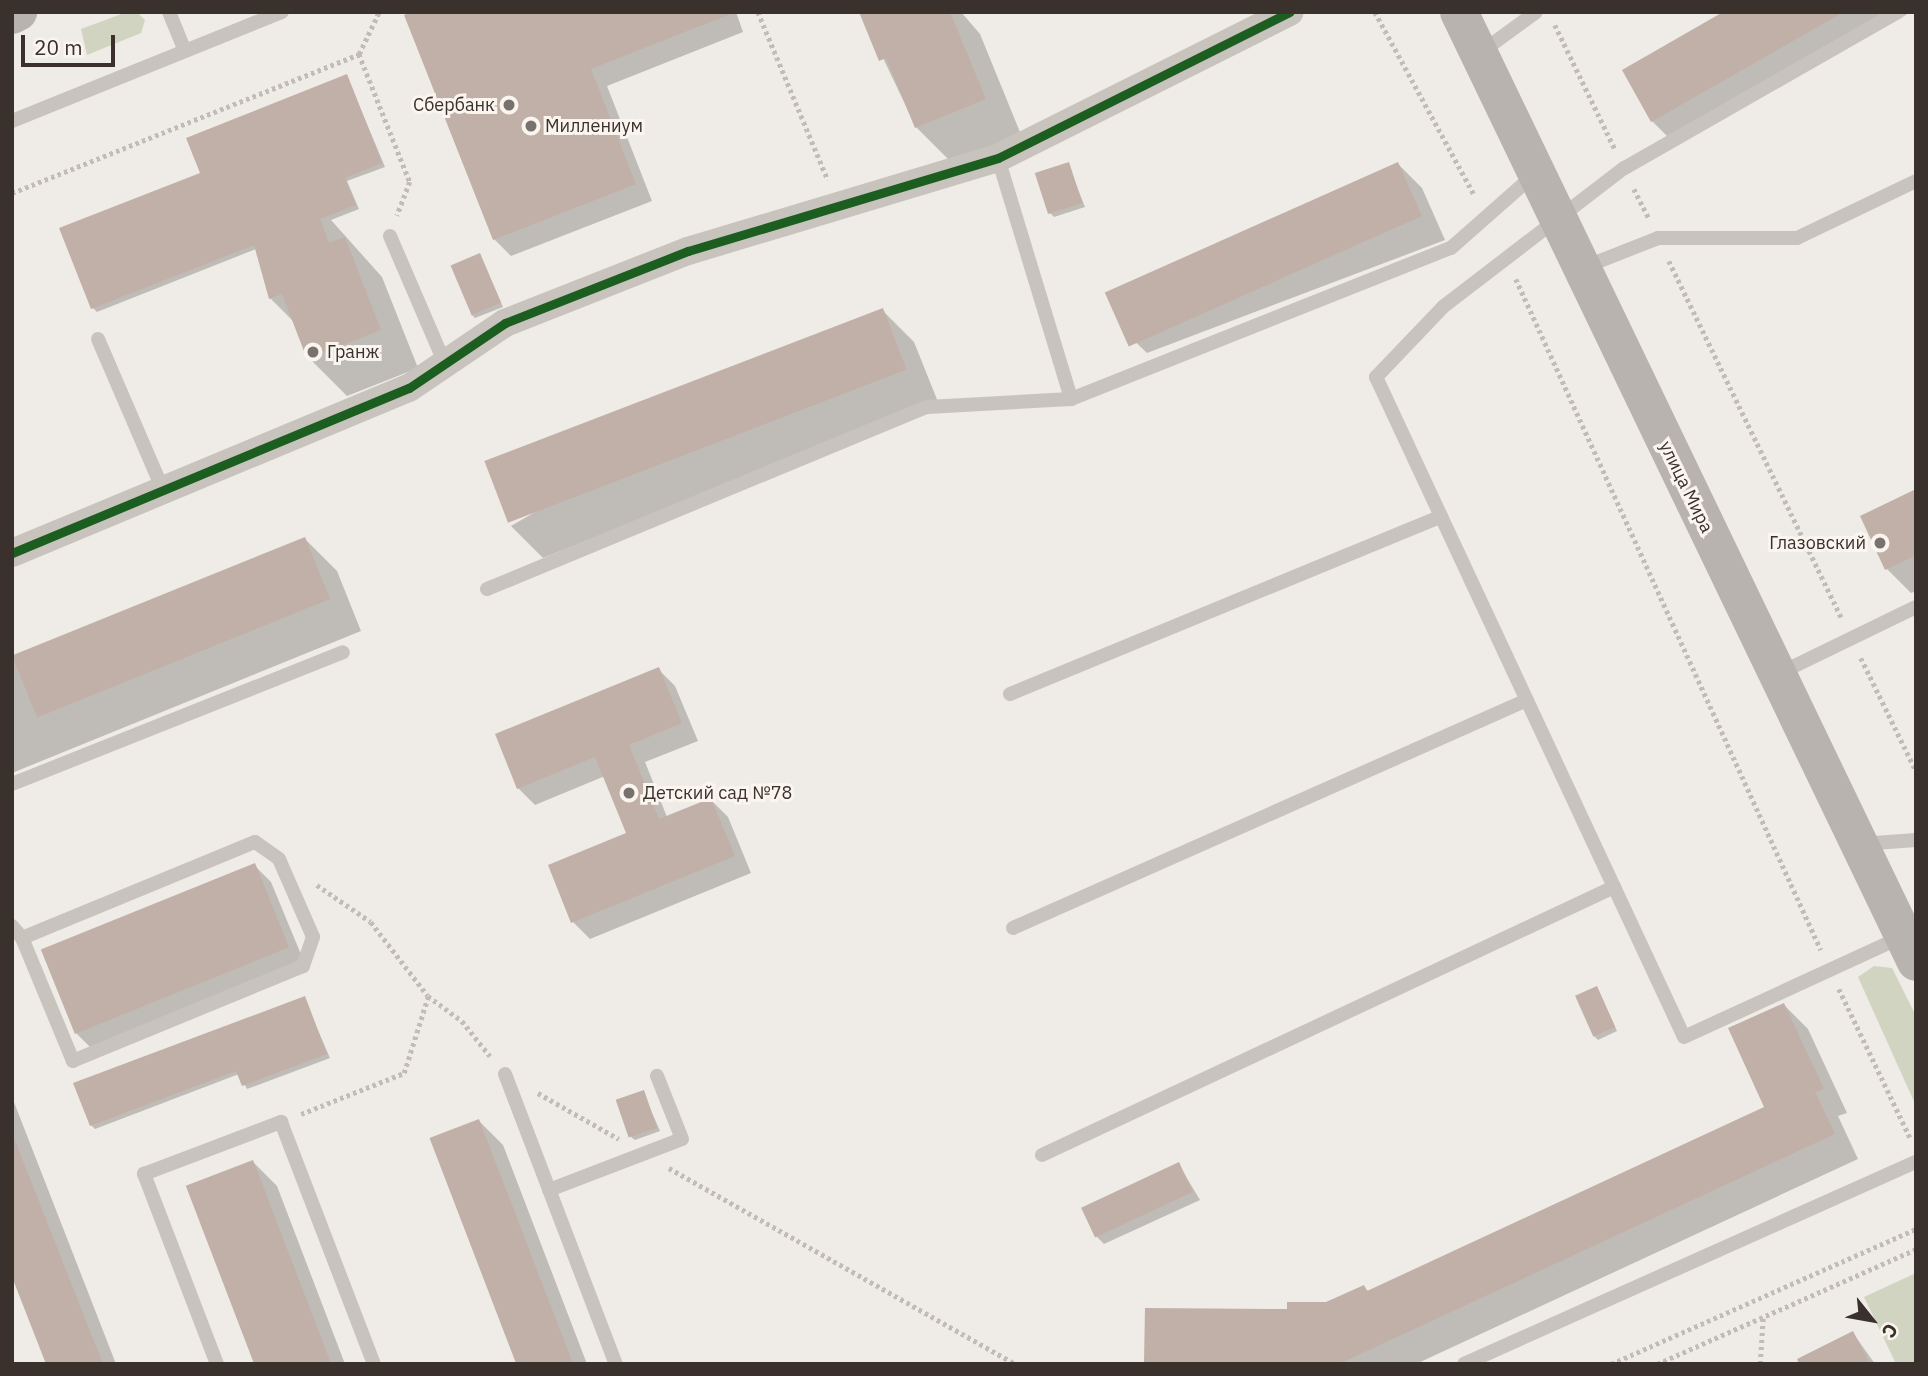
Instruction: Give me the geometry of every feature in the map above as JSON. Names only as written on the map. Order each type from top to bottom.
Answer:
[{"type":"main road","points":[[12,15],[18,12]]},
{"type":"main road","name":"улица Мира","points":[[1459,12],[1909,949]]},
{"type":"street","points":[[12,553],[409,388],[505,323],[688,251],[998,158],[1290,12]]},
{"type":"lane","points":[[170,12],[185,51]]},
{"type":"lane","points":[[12,121],[282,12]]},
{"type":"lane","points":[[1479,54],[1536,12]]},
{"type":"lane","points":[[1898,12],[1625,168],[1443,307],[1376,377],[1684,1037],[1831,971],[1909,949]]},
{"type":"lane","points":[[998,158],[1071,399]]},
{"type":"lane","points":[[487,589],[927,407],[1071,399],[1451,248],[1536,173]]},
{"type":"lane","points":[[1581,268],[1658,238],[1797,238],[1916,181]]},
{"type":"lane","points":[[390,236],[445,364]]},
{"type":"lane","points":[[98,339],[163,490]]},
{"type":"lane","points":[[1010,694],[1441,516]]},
{"type":"lane","points":[[1776,675],[1916,607]]},
{"type":"lane","points":[[12,784],[343,652]]},
{"type":"lane","points":[[1013,928],[1527,700]]},
{"type":"lane","points":[[1857,844],[1916,840]]},
{"type":"lane","points":[[12,926],[22,938],[73,1061],[303,966],[313,937],[279,859],[255,842],[22,938]]},
{"type":"lane","points":[[1042,1155],[1614,887]]},
{"type":"lane","points":[[505,1074],[616,1364]]},
{"type":"lane","points":[[549,1190],[682,1139],[657,1076]]},
{"type":"lane","points":[[217,1364],[144,1174],[281,1122],[374,1364]]},
{"type":"lane","points":[[1464,1364],[1916,1162]]},
{"type":"path","points":[[12,192],[359,54],[379,12]]},
{"type":"path","points":[[758,12],[838,206]]},
{"type":"path","points":[[1375,12],[1488,218]]},
{"type":"path","points":[[1549,12],[1916,771]]},
{"type":"path","points":[[359,54],[410,182],[390,236]]},
{"type":"path","points":[[1506,257],[1831,971],[1916,1150]]},
{"type":"path","points":[[279,859],[371,922],[428,996],[462,1021],[505,1074],[1015,1364]]},
{"type":"path","points":[[281,1122],[404,1073],[428,996]]},
{"type":"path","points":[[1611,1364],[1916,1229]]},
{"type":"path","points":[[1657,1364],[1916,1249]]},
{"type":"path","points":[[1760,1364],[1763,1317]]},
{"type":"green space","points":[[127,12],[137,12],[145,20],[141,33],[87,55],[81,29]]},
{"type":"green space","points":[[1874,966],[1892,968],[1916,1016],[1916,1106],[1858,977]]},
{"type":"green space","points":[[1916,1273],[1916,1364],[1896,1364],[1864,1297]]},
{"type":"building","name":"Миллениум","points":[[411,12],[727,12],[728,15],[591,69],[636,184],[493,240],[404,15]]},
{"type":"building","points":[[859,12],[950,12],[986,99],[915,128],[886,58],[879,61]]},
{"type":"building","points":[[1723,12],[1844,12],[1651,122],[1622,70]]},
{"type":"building","points":[[347,74],[382,163],[345,178],[356,205],[320,219],[329,243],[345,237],[381,330],[307,359],[282,294],[269,299],[254,245],[91,309],[59,228],[200,173],[186,138]]},
{"type":"building","points":[[1069,162],[1082,203],[1048,214],[1035,173]]},
{"type":"building","points":[[1398,162],[1422,216],[1129,346],[1105,293]]},
{"type":"building","points":[[480,253],[501,303],[472,315],[451,266]]},
{"type":"building","points":[[883,308],[907,370],[508,523],[484,461]]},
{"type":"building","points":[[1916,489],[1916,555],[1885,570],[1860,516]]},
{"type":"building","points":[[305,537],[330,599],[37,717],[12,655]]},
{"type":"building","name":"Детский сад №78","points":[[659,667],[682,723],[629,745],[659,819],[711,798],[735,856],[571,923],[548,865],[626,833],[595,757],[517,789],[495,734]]},
{"type":"building","points":[[255,863],[289,947],[75,1034],[41,950]]},
{"type":"building","points":[[1597,986],[1615,1027],[1593,1037],[1575,996]]},
{"type":"building","points":[[305,996],[327,1054],[242,1086],[236,1071],[90,1126],[73,1083]]},
{"type":"building","points":[[1784,1003],[1824,1089],[1815,1092],[1835,1134],[1341,1363],[1144,1362],[1145,1308],[1287,1309],[1287,1302],[1326,1302],[1364,1285],[1367,1291],[1764,1107],[1728,1028]]},
{"type":"building","points":[[644,1090],[657,1128],[629,1138],[616,1100]]},
{"type":"building","points":[[479,1119],[573,1364],[516,1364],[430,1138]]},
{"type":"building","points":[[12,1133],[103,1364],[46,1364],[12,1277]]},
{"type":"building","points":[[253,1160],[331,1364],[254,1364],[186,1186]]},
{"type":"building","points":[[1179,1162],[1193,1192],[1095,1238],[1081,1208]]},
{"type":"building","points":[[1853,1331],[1870,1364],[1799,1364],[1797,1359]]},
{"type":"cycle path","points":[[12,553],[409,388],[505,323],[688,251],[998,158],[1290,12]]},
{"type":"place","name":"Сбербанк","points":[[509,105]]},
{"type":"place","name":"Миллениум","points":[[531,126]]},
{"type":"place","name":"Гранж","points":[[313,352]]},
{"type":"place","name":"Глазовский","points":[[1880,543]]},
{"type":"place","name":"Детский сад №78","points":[[629,793]]}]
